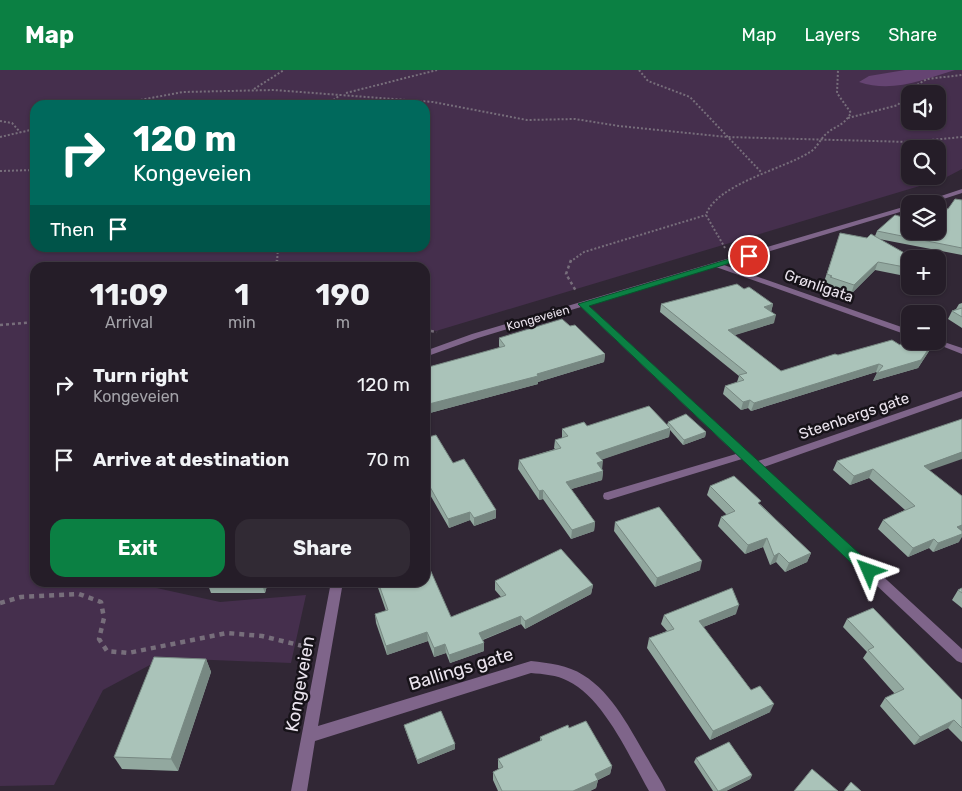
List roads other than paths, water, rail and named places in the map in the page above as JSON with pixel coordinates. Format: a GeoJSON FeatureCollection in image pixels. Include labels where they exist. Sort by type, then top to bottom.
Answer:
{"type":"FeatureCollection","features":[{"type":"Feature","properties":{"kind":"street"},"geometry":{"type":"LineString","coordinates":[[946,196],[962,191]]}},
{"type":"Feature","properties":{"kind":"street","name":"Kongeveien"},"geometry":{"type":"LineString","coordinates":[[430,352],[475,336],[901,210]]}},
{"type":"Feature","properties":{"kind":"street","name":"Grønligata"},"geometry":{"type":"LineString","coordinates":[[718,265],[901,330]]}},
{"type":"Feature","properties":{"kind":"street"},"geometry":{"type":"LineString","coordinates":[[583,304],[962,656]]}},
{"type":"Feature","properties":{"kind":"street"},"geometry":{"type":"LineString","coordinates":[[946,345],[962,351]]}},
{"type":"Feature","properties":{"kind":"street","name":"Steenbergs gate"},"geometry":{"type":"LineString","coordinates":[[756,466],[962,394]]}},
{"type":"Feature","properties":{"kind":"street"},"geometry":{"type":"LineString","coordinates":[[608,496],[744,455]]}},
{"type":"Feature","properties":{"kind":"street","name":"Kongeveien"},"geometry":{"type":"LineString","coordinates":[[299,791],[336,587]]}},
{"type":"Feature","properties":{"kind":"street","name":"Ballings gate"},"geometry":{"type":"LineString","coordinates":[[310,736],[531,667],[556,670],[584,683],[606,707],[658,791]]}}]}
